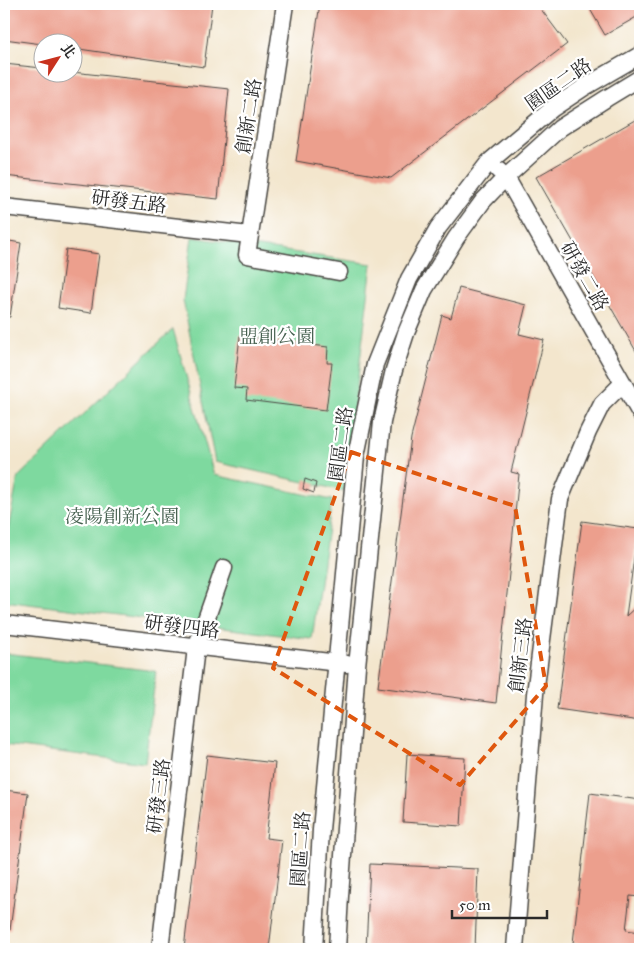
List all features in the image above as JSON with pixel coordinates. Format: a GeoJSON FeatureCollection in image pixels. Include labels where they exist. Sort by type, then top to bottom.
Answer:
{"type":"FeatureCollection","features":[{"type":"Feature","properties":{"kind":"street","name":"創新二路"},"geometry":{"type":"LineString","coordinates":[[286,4],[247,255],[339,272]]}},
{"type":"Feature","properties":{"kind":"street","name":"園區二路"},"geometry":{"type":"LineString","coordinates":[[314,949],[321,830],[356,456],[375,364],[409,279],[438,228],[490,162],[553,108],[640,55]]}},
{"type":"Feature","properties":{"kind":"street","name":"園區二路"},"geometry":{"type":"LineString","coordinates":[[338,949],[340,896],[357,666],[382,422],[394,370],[406,333],[424,290],[456,238],[482,201],[560,128],[640,78]]}},
{"type":"Feature","properties":{"kind":"street","name":"研發二路"},"geometry":{"type":"LineString","coordinates":[[490,162],[506,177],[640,413]]}},
{"type":"Feature","properties":{"kind":"street","name":"研發五路"},"geometry":{"type":"LineString","coordinates":[[4,207],[249,235]]}},
{"type":"Feature","properties":{"kind":"street","name":"創新三路"},"geometry":{"type":"LineString","coordinates":[[516,949],[535,694],[560,499],[602,404],[623,383]]}},
{"type":"Feature","properties":{"kind":"street","name":"研發三路"},"geometry":{"type":"LineString","coordinates":[[160,949],[196,648],[224,568]]}},
{"type":"Feature","properties":{"kind":"street","name":"研發四路"},"geometry":{"type":"LineString","coordinates":[[4,624],[357,666]]}},
{"type":"Feature","properties":{"kind":"highlighted area"},"geometry":{"type":"Polygon","coordinates":[[[351,452],[515,506],[546,686],[460,785],[273,668],[351,452]]]}},
{"type":"Feature","properties":{"kind":"green space","name":"盟創公園"},"geometry":{"type":"Polygon","coordinates":[[[192,237],[372,264],[344,491],[215,462],[183,300],[192,237]]]}},
{"type":"Feature","properties":{"kind":"green space","name":"凌陽創新公園"},"geometry":{"type":"Polygon","coordinates":[[[173,329],[214,475],[332,500],[312,639],[4,601],[4,551],[18,477],[173,329]]]}},
{"type":"Feature","properties":{"kind":"green space"},"geometry":{"type":"Polygon","coordinates":[[[4,653],[156,671],[145,763],[4,745],[4,653]]]}},
{"type":"Feature","properties":{"kind":"building"},"geometry":{"type":"Polygon","coordinates":[[[4,4],[212,4],[204,67],[82,49],[82,32],[32,32],[32,43],[4,39],[4,4]]]}},
{"type":"Feature","properties":{"kind":"building"},"geometry":{"type":"Polygon","coordinates":[[[320,4],[537,4],[567,44],[391,178],[296,161],[320,4]]]}},
{"type":"Feature","properties":{"kind":"building"},"geometry":{"type":"Polygon","coordinates":[[[587,4],[640,4],[640,15],[605,35],[587,4]]]}},
{"type":"Feature","properties":{"kind":"building"},"geometry":{"type":"Polygon","coordinates":[[[4,64],[32,67],[32,82],[82,82],[82,73],[229,89],[218,199],[4,176],[4,64]]]}},
{"type":"Feature","properties":{"kind":"building"},"geometry":{"type":"Polygon","coordinates":[[[640,117],[640,358],[536,177],[640,117]]]}},
{"type":"Feature","properties":{"kind":"building"},"geometry":{"type":"Polygon","coordinates":[[[4,240],[21,243],[10,317],[4,317],[4,240]]]}},
{"type":"Feature","properties":{"kind":"building"},"geometry":{"type":"Polygon","coordinates":[[[66,249],[99,254],[91,313],[58,308],[66,249]]]}},
{"type":"Feature","properties":{"kind":"building"},"geometry":{"type":"Polygon","coordinates":[[[459,288],[526,305],[519,334],[544,340],[511,472],[519,474],[496,703],[378,687],[411,438],[442,315],[451,318],[459,288]]]}},
{"type":"Feature","properties":{"kind":"building"},"geometry":{"type":"Polygon","coordinates":[[[240,336],[328,347],[327,363],[332,363],[326,410],[246,400],[247,389],[234,388],[240,336]]]}},
{"type":"Feature","properties":{"kind":"building"},"geometry":{"type":"Polygon","coordinates":[[[305,479],[316,483],[314,493],[303,489],[305,479]]]}},
{"type":"Feature","properties":{"kind":"building"},"geometry":{"type":"Polygon","coordinates":[[[582,521],[638,529],[626,616],[640,603],[640,721],[557,709],[582,521]]]}},
{"type":"Feature","properties":{"kind":"building"},"geometry":{"type":"Polygon","coordinates":[[[407,754],[465,758],[461,826],[403,822],[407,754]]]}},
{"type":"Feature","properties":{"kind":"building"},"geometry":{"type":"Polygon","coordinates":[[[207,755],[275,763],[266,838],[282,840],[269,949],[184,949],[207,755]]]}},
{"type":"Feature","properties":{"kind":"building"},"geometry":{"type":"Polygon","coordinates":[[[4,790],[28,793],[10,930],[4,929],[4,790]]]}},
{"type":"Feature","properties":{"kind":"building"},"geometry":{"type":"Polygon","coordinates":[[[590,793],[640,800],[640,897],[630,896],[626,930],[640,932],[640,949],[619,949],[573,943],[590,793]]]}},
{"type":"Feature","properties":{"kind":"building"},"geometry":{"type":"Polygon","coordinates":[[[370,864],[478,869],[475,949],[366,949],[370,864]]]}}]}
